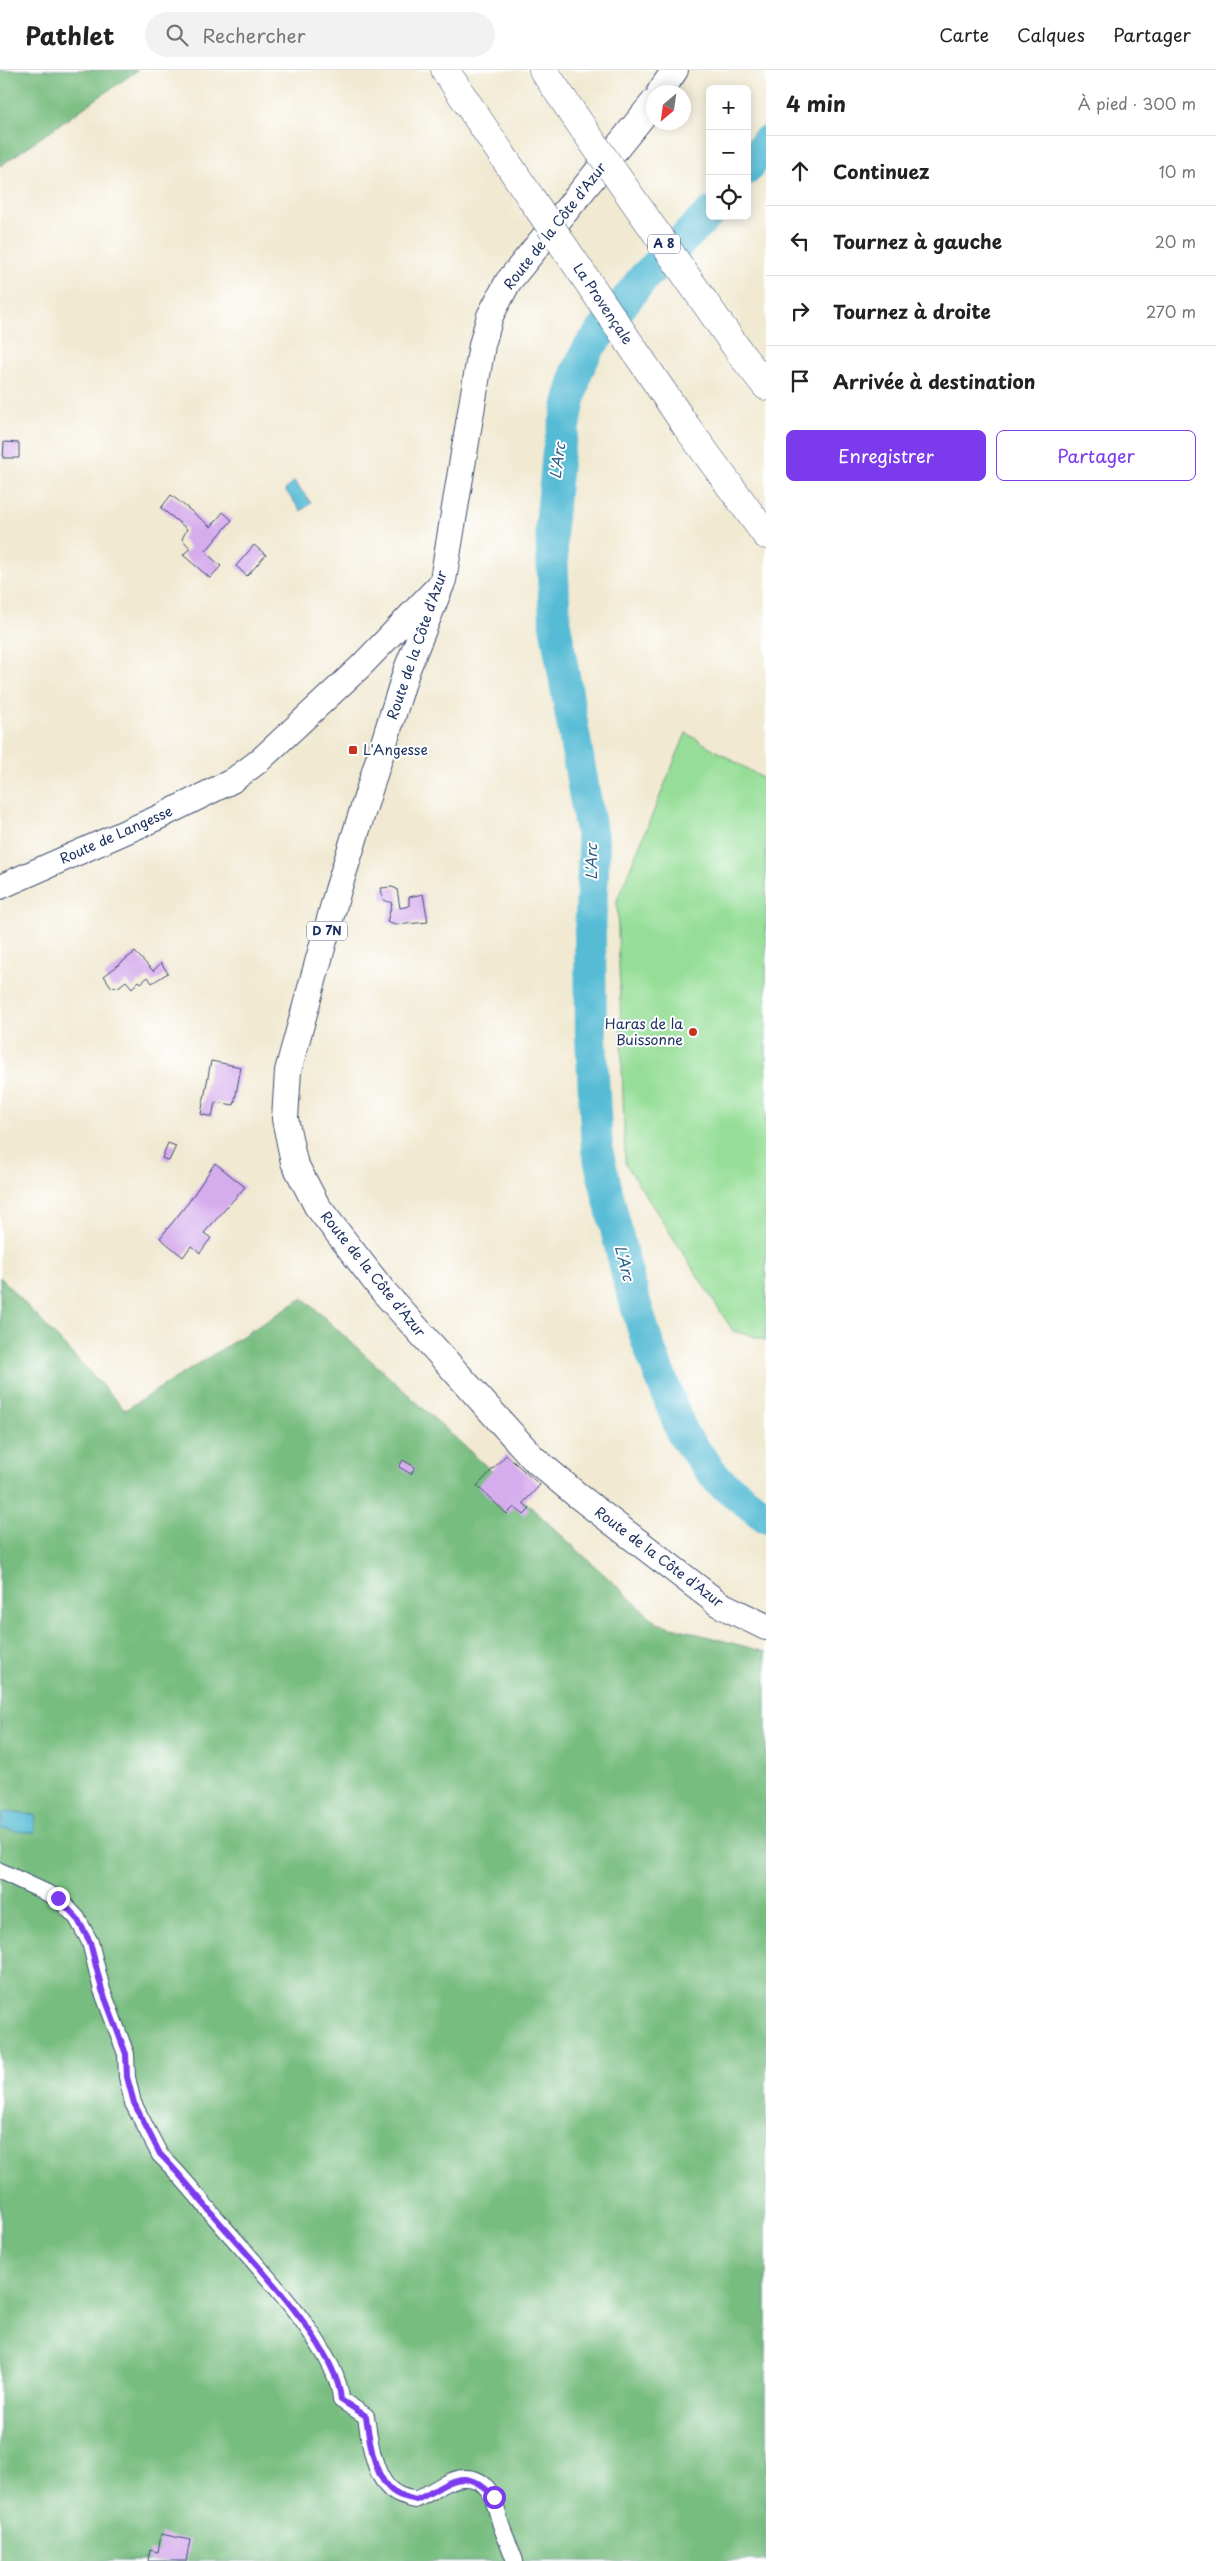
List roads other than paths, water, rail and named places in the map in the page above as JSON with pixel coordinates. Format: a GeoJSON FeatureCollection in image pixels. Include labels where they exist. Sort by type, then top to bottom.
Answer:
{"type":"FeatureCollection","features":[{"type":"Feature","properties":{"kind":"highway","name":"La Provençale"},"geometry":{"type":"LineString","coordinates":[[445,70],[686,426],[766,535]]}},
{"type":"Feature","properties":{"kind":"highway","name":"A 8"},"geometry":{"type":"LineString","coordinates":[[543,70],[743,357],[766,386]]}},
{"type":"Feature","properties":{"kind":"main road"},"geometry":{"type":"LineString","coordinates":[[665,85],[675,70]]}},
{"type":"Feature","properties":{"kind":"main road","name":"Route de la Côte d'Azur"},"geometry":{"type":"LineString","coordinates":[[646,112],[508,282],[490,316],[474,386],[443,580],[407,669],[372,778],[288,1071],[285,1119],[294,1162],[317,1206],[383,1291],[533,1458],[600,1513],[719,1604],[766,1627]]}},
{"type":"Feature","properties":{"kind":"street","name":"Route de Langesse"},"geometry":{"type":"LineString","coordinates":[[0,887],[157,818],[232,781],[259,761],[360,667],[443,580]]}},
{"type":"Feature","properties":{"kind":"street"},"geometry":{"type":"LineString","coordinates":[[0,1871],[58,1898],[77,1918],[90,1942],[102,1990],[126,2054],[127,2077],[134,2103],[147,2132],[160,2154],[269,2277],[316,2341],[340,2388],[341,2400],[366,2416],[371,2453],[382,2477],[395,2494],[416,2500],[449,2482],[465,2478],[482,2484],[494,2497],[501,2525],[515,2561]]}},
{"type":"Feature","properties":{"kind":"water"},"geometry":{"type":"Polygon","coordinates":[[[294,481],[311,503],[301,511],[285,490],[294,481]]]}},
{"type":"Feature","properties":{"kind":"water"},"geometry":{"type":"Polygon","coordinates":[[[3,1812],[36,1815],[34,1833],[1,1829],[3,1812]]]}},
{"type":"Feature","properties":{"kind":"waterway","name":"L'Arc"},"geometry":{"type":"LineString","coordinates":[[751,163],[766,142]]}},
{"type":"Feature","properties":{"kind":"waterway","name":"L'Arc"},"geometry":{"type":"LineString","coordinates":[[706,217],[643,278],[588,349],[577,371],[558,451],[551,526],[555,624],[594,849],[590,933],[591,1037],[597,1150],[627,1275],[647,1342],[683,1435],[718,1480],[766,1517]]}},
{"type":"Feature","properties":{"kind":"place","name":"L'Angesse"},"geometry":{"type":"Point","coordinates":[353,750]}},
{"type":"Feature","properties":{"kind":"place","name":"Haras de la Buissonne"},"geometry":{"type":"Point","coordinates":[693,1032]}}]}
